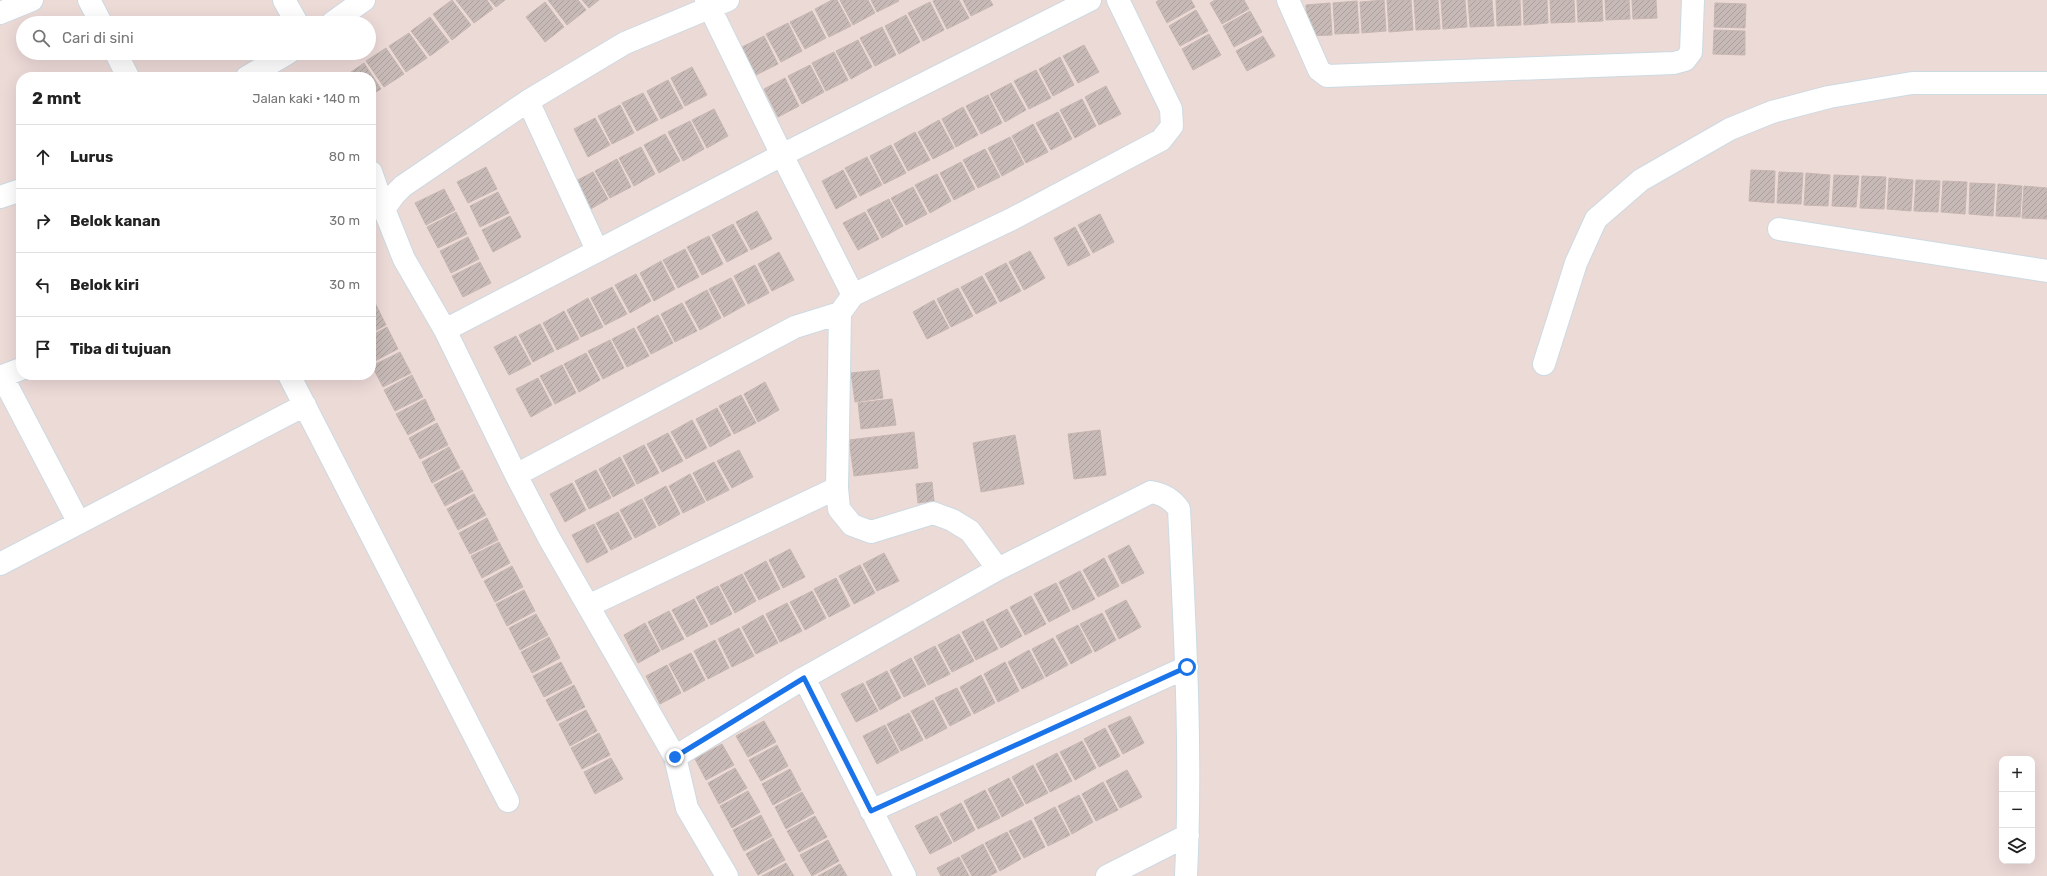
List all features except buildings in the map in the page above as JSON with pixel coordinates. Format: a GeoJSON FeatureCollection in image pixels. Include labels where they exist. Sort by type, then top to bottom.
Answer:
{"type":"FeatureCollection","features":[{"type":"Feature","properties":{"kind":"street"},"geometry":{"type":"LineString","coordinates":[[0,13],[32,0]]}},
{"type":"Feature","properties":{"kind":"street"},"geometry":{"type":"LineString","coordinates":[[89,0],[97,16]]}},
{"type":"Feature","properties":{"kind":"street"},"geometry":{"type":"LineString","coordinates":[[284,0],[292,16]]}},
{"type":"Feature","properties":{"kind":"street"},"geometry":{"type":"LineString","coordinates":[[342,16],[364,0]]}},
{"type":"Feature","properties":{"kind":"street"},"geometry":{"type":"LineString","coordinates":[[445,330],[782,155],[1090,0]]}},
{"type":"Feature","properties":{"kind":"street"},"geometry":{"type":"LineString","coordinates":[[998,569],[970,531],[952,520],[933,513],[871,532],[852,525],[839,509],[837,488],[840,313],[853,295],[1012,219],[1161,140],[1172,126],[1171,109],[1118,0]]}},
{"type":"Feature","properties":{"kind":"street"},"geometry":{"type":"LineString","coordinates":[[1288,0],[1319,70],[1327,76],[1674,63],[1685,60],[1691,52],[1694,0]]}},
{"type":"Feature","properties":{"kind":"street"},"geometry":{"type":"LineString","coordinates":[[384,209],[394,194],[403,186],[528,100],[625,44],[715,3],[782,155],[853,295]]}},
{"type":"Feature","properties":{"kind":"street"},"geometry":{"type":"LineString","coordinates":[[120,60],[126,72]]}},
{"type":"Feature","properties":{"kind":"street"},"geometry":{"type":"LineString","coordinates":[[256,72],[276,60]]}},
{"type":"Feature","properties":{"kind":"street"},"geometry":{"type":"LineString","coordinates":[[1544,364],[1576,263],[1596,219],[1641,180],[1730,129],[1772,112],[1829,97],[1912,83],[2047,83]]}},
{"type":"Feature","properties":{"kind":"street"},"geometry":{"type":"LineString","coordinates":[[528,100],[597,250]]}},
{"type":"Feature","properties":{"kind":"street"},"geometry":{"type":"LineString","coordinates":[[376,186],[404,259],[445,330],[516,475],[588,606],[675,757],[688,808],[727,876]]}},
{"type":"Feature","properties":{"kind":"street"},"geometry":{"type":"LineString","coordinates":[[0,197],[16,192]]}},
{"type":"Feature","properties":{"kind":"street"},"geometry":{"type":"LineString","coordinates":[[1779,229],[2047,271]]}},
{"type":"Feature","properties":{"kind":"street"},"geometry":{"type":"LineString","coordinates":[[516,475],[795,327],[840,313]]}},
{"type":"Feature","properties":{"kind":"street"},"geometry":{"type":"LineString","coordinates":[[8,374],[79,523]]}},
{"type":"Feature","properties":{"kind":"street"},"geometry":{"type":"LineString","coordinates":[[292,380],[508,801]]}},
{"type":"Feature","properties":{"kind":"street"},"geometry":{"type":"LineString","coordinates":[[0,564],[305,405]]}},
{"type":"Feature","properties":{"kind":"street"},"geometry":{"type":"LineString","coordinates":[[588,606],[837,488]]}},
{"type":"Feature","properties":{"kind":"street"},"geometry":{"type":"LineString","coordinates":[[675,757],[804,678],[998,569],[1150,492],[1168,498],[1179,509],[1187,667],[1188,835],[1186,876]]}},
{"type":"Feature","properties":{"kind":"street"},"geometry":{"type":"LineString","coordinates":[[871,811],[1187,667]]}},
{"type":"Feature","properties":{"kind":"street"},"geometry":{"type":"LineString","coordinates":[[804,678],[905,876]]}},
{"type":"Feature","properties":{"kind":"street"},"geometry":{"type":"LineString","coordinates":[[1107,876],[1188,835]]}},
{"type":"Feature","properties":{"kind":"route"},"geometry":{"type":"LineString","coordinates":[[675,757],[804,678],[871,811],[1187,667]]}}]}
